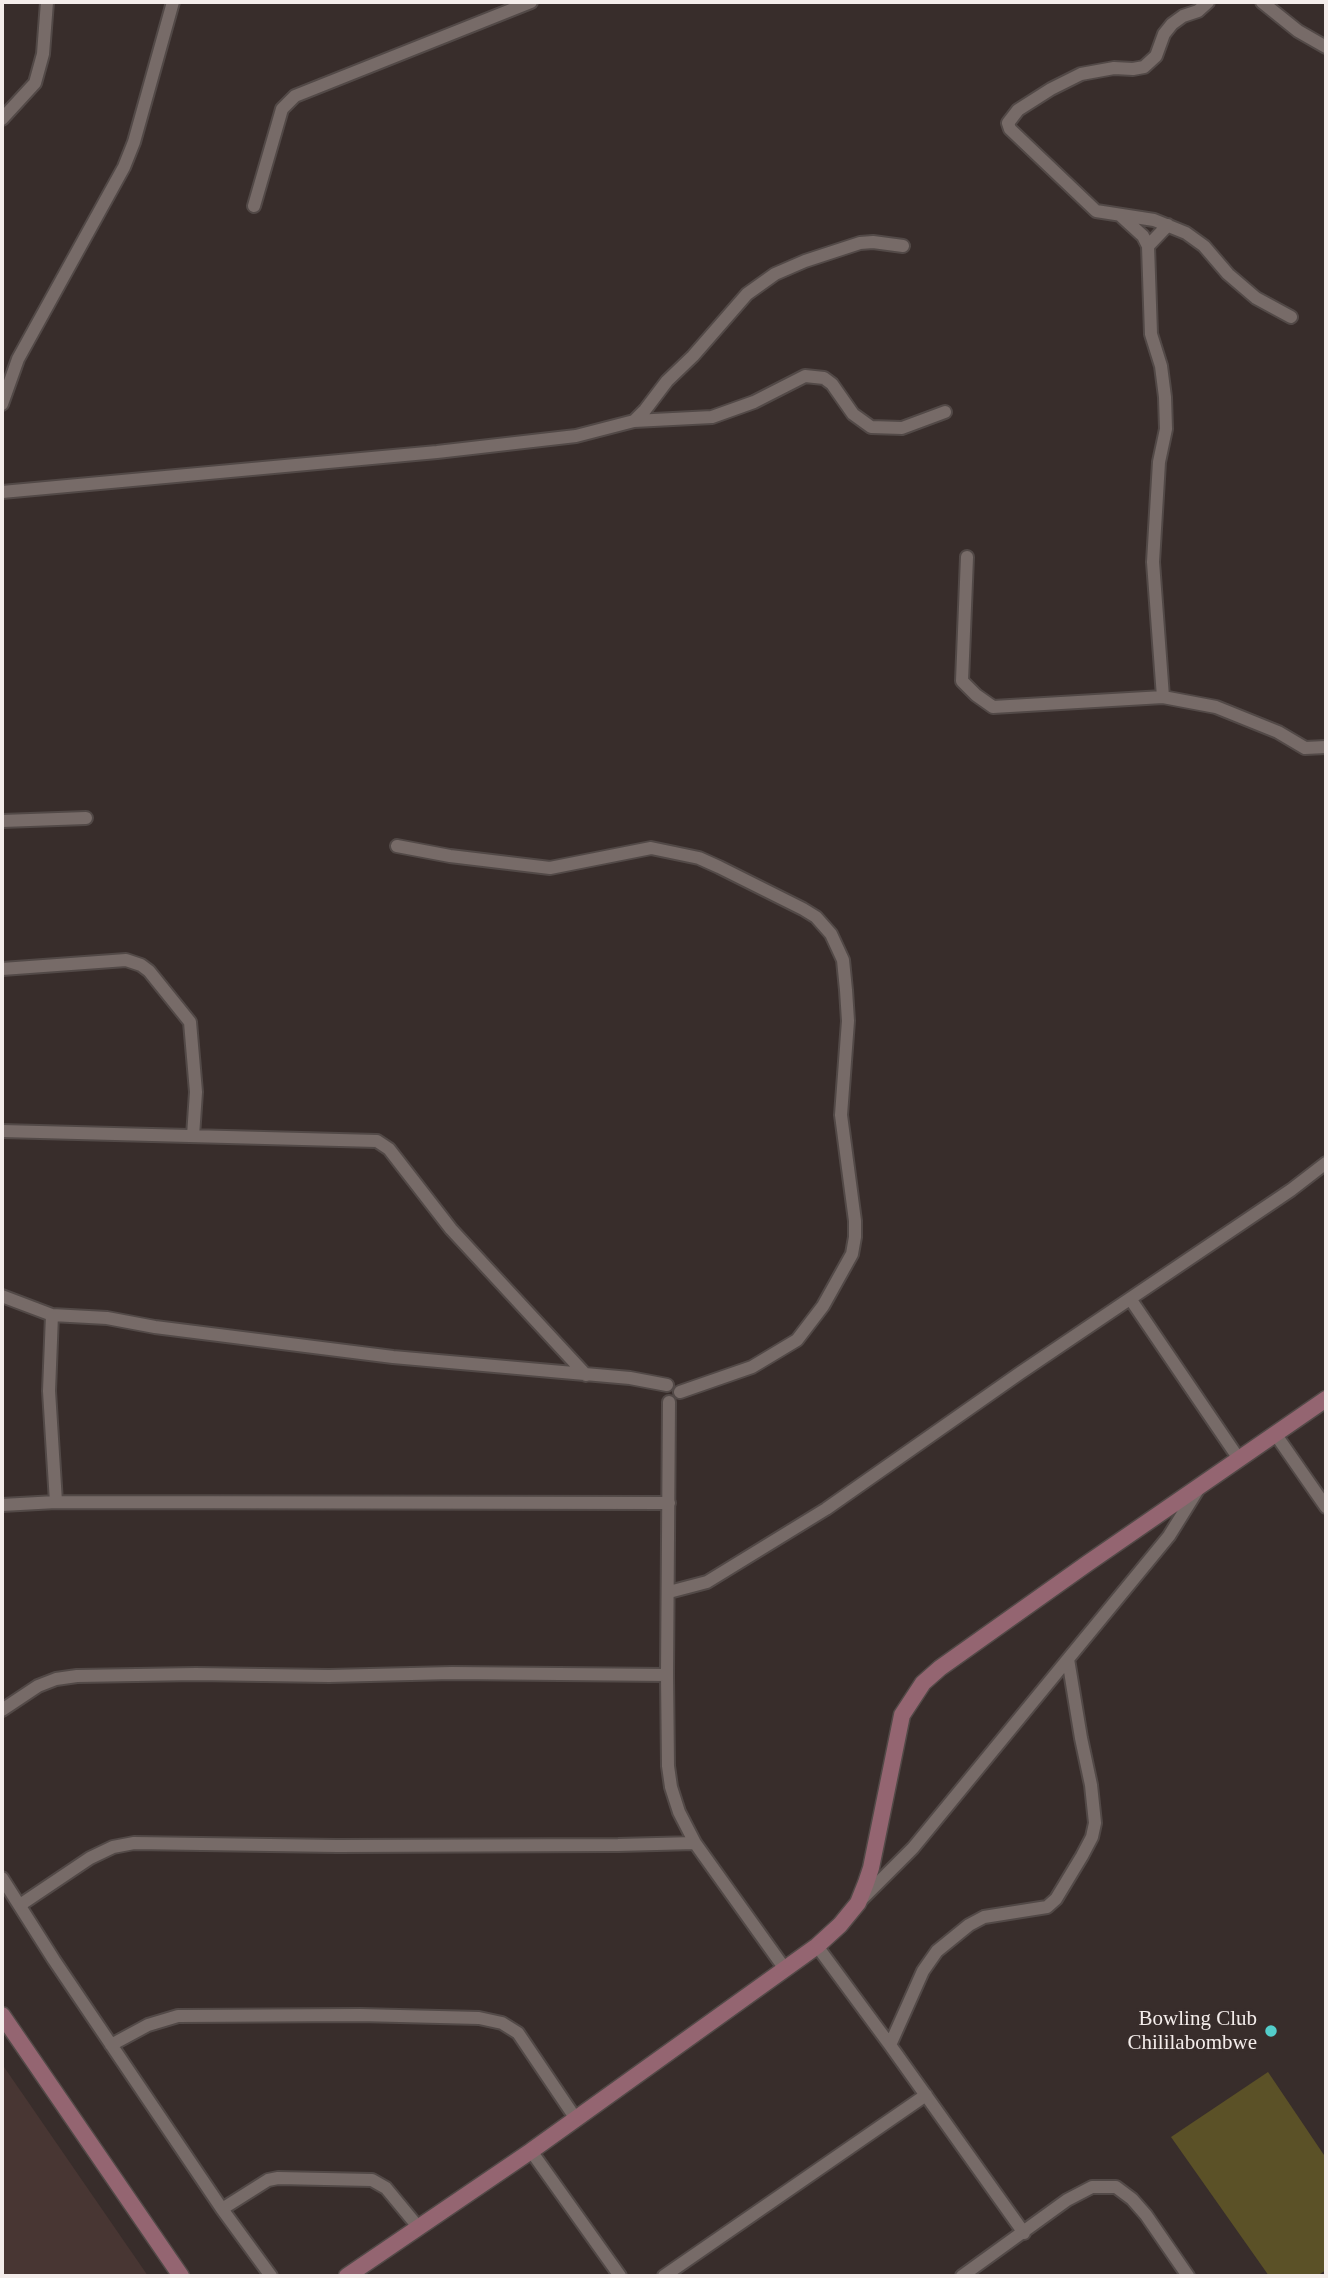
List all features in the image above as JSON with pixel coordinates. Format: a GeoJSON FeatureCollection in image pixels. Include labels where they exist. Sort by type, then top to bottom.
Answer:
{"type":"FeatureCollection","features":[{"type":"Feature","properties":{"kind":"street"},"geometry":{"type":"LineString","coordinates":[[2,119],[35,83],[43,54],[47,2]]}},
{"type":"Feature","properties":{"kind":"street"},"geometry":{"type":"LineString","coordinates":[[2,404],[18,359],[124,167],[134,142],[173,2]]}},
{"type":"Feature","properties":{"kind":"street"},"geometry":{"type":"LineString","coordinates":[[254,206],[282,109],[295,96],[531,2]]}},
{"type":"Feature","properties":{"kind":"street"},"geometry":{"type":"LineString","coordinates":[[1208,2],[1198,11],[1172,24],[1164,34],[1156,57],[1144,67],[1114,68],[1082,74],[1051,89],[1018,110],[1008,123],[1010,129],[1096,211],[1154,220],[1185,233],[1204,246],[1228,274],[1256,298],[1291,317]]}},
{"type":"Feature","properties":{"kind":"street"},"geometry":{"type":"LineString","coordinates":[[1262,2],[1298,31],[1326,47]]}},
{"type":"Feature","properties":{"kind":"street"},"geometry":{"type":"LineString","coordinates":[[1120,215],[1143,236],[1149,246],[1151,334],[1161,366],[1165,407],[1166,429],[1159,462],[1153,562],[1163,697]]}},
{"type":"Feature","properties":{"kind":"street"},"geometry":{"type":"LineString","coordinates":[[1149,246],[1168,225]]}},
{"type":"Feature","properties":{"kind":"street"},"geometry":{"type":"LineString","coordinates":[[634,421],[747,294],[775,274],[860,243],[902,246]]}},
{"type":"Feature","properties":{"kind":"street"},"geometry":{"type":"LineString","coordinates":[[2,492],[449,450],[576,436],[634,421],[712,417],[754,402],[805,376],[824,378],[832,384],[853,414],[871,427],[902,428],[945,412]]}},
{"type":"Feature","properties":{"kind":"street"},"geometry":{"type":"LineString","coordinates":[[967,557],[962,681],[993,707],[1163,697],[1216,707],[1278,732],[1306,748],[1326,747]]}},
{"type":"Feature","properties":{"kind":"street"},"geometry":{"type":"LineString","coordinates":[[2,821],[86,818]]}},
{"type":"Feature","properties":{"kind":"street"},"geometry":{"type":"LineString","coordinates":[[397,846],[450,856],[550,867],[651,848],[699,858],[719,867],[803,909],[816,917],[831,934],[843,960],[846,990],[848,1021],[841,1115],[855,1221],[852,1254],[823,1306],[797,1340],[752,1367],[680,1392]]}},
{"type":"Feature","properties":{"kind":"street"},"geometry":{"type":"LineString","coordinates":[[2,969],[126,960],[141,965],[190,1022],[196,1092],[193,1136]]}},
{"type":"Feature","properties":{"kind":"street"},"geometry":{"type":"LineString","coordinates":[[2,1131],[377,1141],[389,1149],[451,1230],[586,1375]]}},
{"type":"Feature","properties":{"kind":"street"},"geometry":{"type":"LineString","coordinates":[[669,1592],[697,1586],[754,1555],[826,1509],[1020,1373],[1291,1190],[1326,1163]]}},
{"type":"Feature","properties":{"kind":"street"},"geometry":{"type":"LineString","coordinates":[[2,1296],[52,1315],[107,1318],[155,1327],[393,1357],[630,1378],[677,1386],[680,1392],[677,1400],[669,1402]]}},
{"type":"Feature","properties":{"kind":"street"},"geometry":{"type":"LineString","coordinates":[[1131,1300],[1240,1459]]}},
{"type":"Feature","properties":{"kind":"street"},"geometry":{"type":"LineString","coordinates":[[52,1315],[49,1391],[56,1502]]}},
{"type":"Feature","properties":{"kind":"street"},"geometry":{"type":"LineString","coordinates":[[667,1385],[662,1396],[669,1402],[667,1675],[668,1766],[671,1787],[679,1812],[695,1843],[786,1969]]}},
{"type":"Feature","properties":{"kind":"street"},"geometry":{"type":"LineString","coordinates":[[858,1903],[871,1868],[902,1714],[923,1683],[963,1652],[1326,1399]]}},
{"type":"Feature","properties":{"kind":"street"},"geometry":{"type":"LineString","coordinates":[[1276,1435],[1326,1507]]}},
{"type":"Feature","properties":{"kind":"street"},"geometry":{"type":"LineString","coordinates":[[347,2276],[576,2119],[786,1969],[840,1925],[913,1848],[1169,1536],[1199,1486]]}},
{"type":"Feature","properties":{"kind":"street"},"geometry":{"type":"LineString","coordinates":[[2,1505],[56,1502],[670,1503]]}},
{"type":"Feature","properties":{"kind":"street"},"geometry":{"type":"LineString","coordinates":[[890,2045],[923,1971],[937,1951],[984,1917],[1047,1907],[1056,1899],[1092,1837],[1095,1823],[1091,1785],[1080,1738],[1068,1659]]}},
{"type":"Feature","properties":{"kind":"street"},"geometry":{"type":"LineString","coordinates":[[2,1710],[38,1686],[56,1679],[77,1676],[452,1673],[667,1675]]}},
{"type":"Feature","properties":{"kind":"street"},"geometry":{"type":"LineString","coordinates":[[20,1905],[90,1858],[113,1847],[134,1843],[337,1846],[695,1843]]}},
{"type":"Feature","properties":{"kind":"street"},"geometry":{"type":"LineString","coordinates":[[2,1878],[111,2045],[222,2209],[271,2276]]}},
{"type":"Feature","properties":{"kind":"street"},"geometry":{"type":"LineString","coordinates":[[817,1946],[1024,2233]]}},
{"type":"Feature","properties":{"kind":"street"},"geometry":{"type":"LineString","coordinates":[[2,2015],[181,2276]]}},
{"type":"Feature","properties":{"kind":"street"},"geometry":{"type":"LineString","coordinates":[[111,2045],[148,2025],[178,2016],[360,2015],[479,2018],[502,2024],[518,2034],[576,2119]]}},
{"type":"Feature","properties":{"kind":"street"},"geometry":{"type":"LineString","coordinates":[[664,2276],[926,2095]]}},
{"type":"Feature","properties":{"kind":"street"},"geometry":{"type":"LineString","coordinates":[[531,2151],[620,2276]]}},
{"type":"Feature","properties":{"kind":"street"},"geometry":{"type":"LineString","coordinates":[[222,2209],[268,2180],[278,2178],[372,2180],[386,2188],[419,2228]]}},
{"type":"Feature","properties":{"kind":"street"},"geometry":{"type":"LineString","coordinates":[[962,2276],[1067,2200],[1092,2187],[1116,2187],[1132,2199],[1188,2276]]}},
{"type":"Feature","properties":{"kind":"shaded area"},"geometry":{"type":"Polygon","coordinates":[[[2,2064],[148,2276],[2,2276],[2,2064]]]}},
{"type":"Feature","properties":{"kind":"shaded area"},"geometry":{"type":"Polygon","coordinates":[[[1268,2072],[1326,2158],[1326,2270],[1317,2276],[1269,2276],[1171,2137],[1268,2072]]]}},
{"type":"Feature","properties":{"kind":"place","name":"Bowling Club Chililabombwe"},"geometry":{"type":"Point","coordinates":[1271,2031]}}]}
